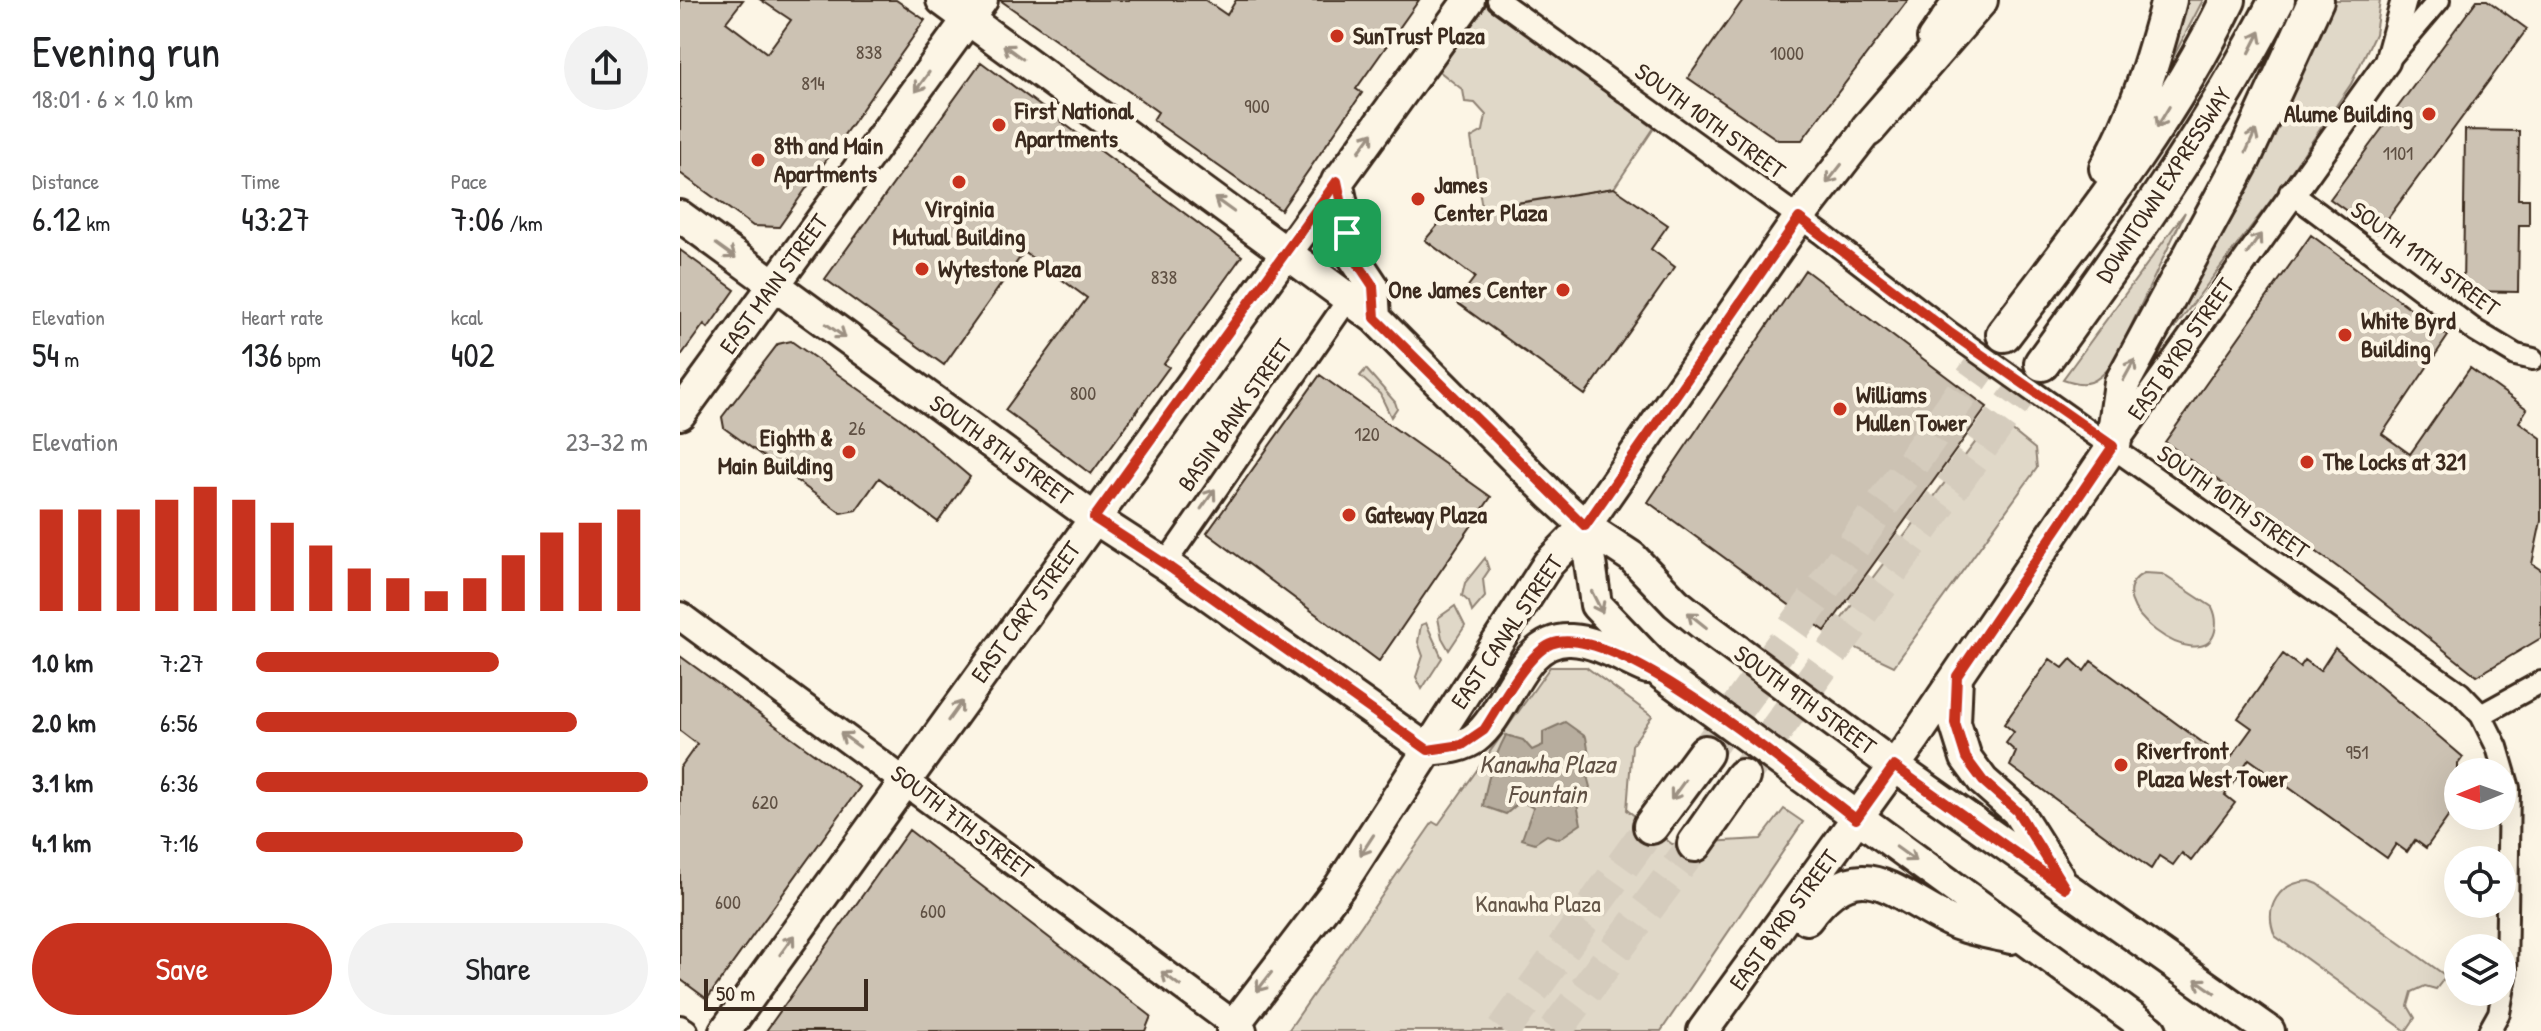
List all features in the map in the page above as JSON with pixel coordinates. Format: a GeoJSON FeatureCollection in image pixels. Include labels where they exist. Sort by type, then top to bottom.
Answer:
{"type":"FeatureCollection","features":[{"type":"Feature","properties":{"kind":"highway"},"geometry":{"type":"LineString","coordinates":[[1868,129],[1980,0]]}},
{"type":"Feature","properties":{"kind":"highway"},"geometry":{"type":"LineString","coordinates":[[2034,295],[2123,140],[2153,60],[2169,0]]}},
{"type":"Feature","properties":{"kind":"highway","name":"DOWNTOWN EXPRESSWAY"},"geometry":{"type":"LineString","coordinates":[[2004,334],[2151,136],[2206,46],[2228,0]]}},
{"type":"Feature","properties":{"kind":"highway","name":"DOWNTOWN EXPRESSWAY"},"geometry":{"type":"LineString","coordinates":[[2042,363],[2132,239],[2197,139],[2243,65],[2277,0]]}},
{"type":"Feature","properties":{"kind":"highway"},"geometry":{"type":"LineString","coordinates":[[2113,446],[2122,383],[2243,159],[2316,0]]}},
{"type":"Feature","properties":{"kind":"highway"},"geometry":{"type":"LineString","coordinates":[[1651,826],[1705,753]]}},
{"type":"Feature","properties":{"kind":"highway"},"geometry":{"type":"LineString","coordinates":[[1695,844],[1742,777]]}},
{"type":"Feature","properties":{"kind":"main road","name":"SOUTH 9TH STREET"},"geometry":{"type":"LineString","coordinates":[[942,0],[975,10],[1375,318],[1585,526],[1632,557],[1676,603],[1706,627],[1894,766],[2269,1031]]}},
{"type":"Feature","properties":{"kind":"main road","name":"EAST CARY STREET"},"geometry":{"type":"LineString","coordinates":[[725,1031],[1469,0]]}},
{"type":"Feature","properties":{"kind":"main road","name":"EAST MAIN STREET"},"geometry":{"type":"LineString","coordinates":[[680,414],[975,10]]}},
{"type":"Feature","properties":{"kind":"main road","name":"EAST CANAL STREET"},"geometry":{"type":"LineString","coordinates":[[1234,1030],[1340,886],[1548,564],[1585,526],[1799,218],[1868,129]]}},
{"type":"Feature","properties":{"kind":"main road"},"geometry":{"type":"LineString","coordinates":[[1337,181],[1353,256],[1373,286],[1375,318]]}},
{"type":"Feature","properties":{"kind":"main road","name":"SOUTH 8TH STREET"},"geometry":{"type":"LineString","coordinates":[[680,216],[1094,518],[1165,564],[1428,750]]}},
{"type":"Feature","properties":{"kind":"main road","name":"EAST BYRD STREET"},"geometry":{"type":"LineString","coordinates":[[1703,1031],[1894,766],[2113,446]]}},
{"type":"Feature","properties":{"kind":"main road"},"geometry":{"type":"LineString","coordinates":[[1585,526],[1596,605],[1663,675],[1856,819],[2151,1031]]}},
{"type":"Feature","properties":{"kind":"main road","name":"SOUTH 7TH STREET"},"geometry":{"type":"LineString","coordinates":[[680,616],[906,780],[1234,1030]]}},
{"type":"Feature","properties":{"kind":"main road"},"geometry":{"type":"LineString","coordinates":[[1428,750],[1473,740],[1484,730],[1532,658],[1553,643],[1570,640],[1588,642],[1663,675]]}},
{"type":"Feature","properties":{"kind":"main road"},"geometry":{"type":"LineString","coordinates":[[1957,676],[1955,723],[1966,758],[1983,781],[2017,811],[2065,888]]}},
{"type":"Feature","properties":{"kind":"main road"},"geometry":{"type":"LineString","coordinates":[[1757,957],[1784,950],[1820,901],[1835,887],[1866,882],[1899,889],[1951,922],[2031,944]]}},
{"type":"Feature","properties":{"kind":"street","name":"SOUTH 10TH STREET"},"geometry":{"type":"LineString","coordinates":[[1498,0],[1799,218],[1949,332],[2460,693],[2481,715],[2504,768],[2511,819],[2506,976],[2499,1013],[2489,1031]]}},
{"type":"Feature","properties":{"kind":"street","name":"EAST CANAL STREET"},"geometry":{"type":"LineString","coordinates":[[1868,129],[1956,0]]}},
{"type":"Feature","properties":{"kind":"street","name":"EAST BYRD STREET"},"geometry":{"type":"LineString","coordinates":[[2387,62],[2404,0]]}},
{"type":"Feature","properties":{"kind":"street","name":"EAST BYRD STREET"},"geometry":{"type":"LineString","coordinates":[[2113,446],[2290,192],[2387,62],[2439,0]]}},
{"type":"Feature","properties":{"kind":"street","name":"SOUTH 11TH STREET"},"geometry":{"type":"LineString","coordinates":[[2290,192],[2476,331],[2516,355],[2533,359]]}},
{"type":"Feature","properties":{"kind":"street","name":"BASIN BANK STREET"},"geometry":{"type":"LineString","coordinates":[[1165,564],[1349,298]]}},
{"type":"Feature","properties":{"kind":"street"},"geometry":{"type":"LineString","coordinates":[[2481,715],[2532,687]]}},
{"type":"Feature","properties":{"kind":"green space"},"geometry":{"type":"Polygon","coordinates":[[[2179,0],[2203,0],[2153,96],[2179,0]]]}},
{"type":"Feature","properties":{"kind":"green space"},"geometry":{"type":"Polygon","coordinates":[[[2330,0],[2380,0],[2375,34],[2351,84],[2278,191],[2142,371],[2239,207],[2330,0]]]}},
{"type":"Feature","properties":{"kind":"green space"},"geometry":{"type":"Polygon","coordinates":[[[1486,4],[1654,128],[1614,188],[1482,208],[1471,138],[1483,131],[1486,115],[1475,103],[1465,102],[1463,90],[1439,71],[1486,4]]]}},
{"type":"Feature","properties":{"kind":"green space"},"geometry":{"type":"Polygon","coordinates":[[[2185,212],[2113,364],[2091,382],[2063,379],[2185,212]]]}},
{"type":"Feature","properties":{"kind":"green space"},"geometry":{"type":"Polygon","coordinates":[[[1366,369],[1395,402],[1397,408],[1391,417],[1380,394],[1360,376],[1366,369]]]}},
{"type":"Feature","properties":{"kind":"green space"},"geometry":{"type":"Polygon","coordinates":[[[1990,423],[2010,429],[2035,449],[2037,468],[1894,666],[1858,649],[1833,630],[1990,423]]]}},
{"type":"Feature","properties":{"kind":"green space"},"geometry":{"type":"Polygon","coordinates":[[[1485,558],[1489,570],[1483,579],[1485,597],[1472,612],[1469,602],[1462,596],[1465,583],[1485,558]]]}},
{"type":"Feature","properties":{"kind":"green space"},"geometry":{"type":"Polygon","coordinates":[[[2144,573],[2162,574],[2212,607],[2216,628],[2206,644],[2192,646],[2174,641],[2140,616],[2131,600],[2132,585],[2144,573]]]}},
{"type":"Feature","properties":{"kind":"green space"},"geometry":{"type":"Polygon","coordinates":[[[1455,606],[1465,626],[1449,650],[1442,638],[1438,618],[1455,606]]]}},
{"type":"Feature","properties":{"kind":"green space"},"geometry":{"type":"Polygon","coordinates":[[[1426,623],[1442,658],[1422,689],[1416,677],[1423,656],[1418,642],[1421,625],[1426,623]]]}},
{"type":"Feature","properties":{"kind":"green space","name":"Kanawha Plaza"},"geometry":{"type":"Polygon","coordinates":[[[1550,667],[1586,667],[1652,716],[1632,745],[1627,810],[1672,844],[1761,839],[1784,809],[1803,822],[1661,1031],[1288,1031],[1433,822],[1438,825],[1550,667]]]}},
{"type":"Feature","properties":{"kind":"green space"},"geometry":{"type":"Polygon","coordinates":[[[2299,882],[2318,884],[2444,975],[2436,989],[2425,986],[2412,992],[2408,1006],[2415,1018],[2406,1031],[2275,936],[2271,915],[2276,898],[2299,882]]]}},
{"type":"Feature","properties":{"kind":"water","name":"Kanawha Plaza Fountain"},"geometry":{"type":"Polygon","coordinates":[[[1565,722],[1586,737],[1589,755],[1576,755],[1574,764],[1586,772],[1590,787],[1577,804],[1581,824],[1559,839],[1547,835],[1535,843],[1522,839],[1533,808],[1521,801],[1506,814],[1483,806],[1486,788],[1506,735],[1523,740],[1532,750],[1543,745],[1543,732],[1565,722]]]}},
{"type":"Feature","properties":{"kind":"building"},"geometry":{"type":"Polygon","coordinates":[[[680,0],[743,0],[726,22],[767,53],[791,20],[761,0],[896,0],[925,20],[779,227],[753,226],[680,173],[680,0]]]}},
{"type":"Feature","properties":{"kind":"building"},"geometry":{"type":"Polygon","coordinates":[[[1000,0],[1205,0],[1227,15],[1236,0],[1419,0],[1356,89],[1362,93],[1281,210],[1153,120],[1158,112],[1000,0]]]}},
{"type":"Feature","properties":{"kind":"building"},"geometry":{"type":"Polygon","coordinates":[[[1743,0],[1908,0],[1802,140],[1778,140],[1688,78],[1743,0]]]}},
{"type":"Feature","properties":{"kind":"building","name":"Alume Building"},"geometry":{"type":"Polygon","coordinates":[[[2477,0],[2487,0],[2527,29],[2377,233],[2330,199],[2477,0]]]}},
{"type":"Feature","properties":{"kind":"building"},"geometry":{"type":"Polygon","coordinates":[[[981,62],[1242,256],[1164,364],[1169,367],[1091,474],[1005,410],[1087,298],[1024,252],[944,365],[825,279],[981,62]]]}},
{"type":"Feature","properties":{"kind":"building"},"geometry":{"type":"Polygon","coordinates":[[[2465,130],[2519,131],[2518,199],[2529,199],[2529,225],[2519,225],[2518,292],[2463,291],[2465,130]]]}},
{"type":"Feature","properties":{"kind":"building","name":"One James Center"},"geometry":{"type":"Polygon","coordinates":[[[1614,188],[1668,225],[1651,249],[1675,267],[1585,395],[1456,302],[1475,277],[1425,240],[1447,214],[1614,188]]]}},
{"type":"Feature","properties":{"kind":"building"},"geometry":{"type":"Polygon","coordinates":[[[2311,235],[2448,336],[2382,434],[2410,454],[2470,368],[2527,409],[2519,422],[2541,438],[2541,521],[2532,564],[2541,570],[2541,638],[2477,676],[2354,579],[2165,442],[2311,235]]]}},
{"type":"Feature","properties":{"kind":"building"},"geometry":{"type":"Polygon","coordinates":[[[680,250],[735,290],[708,328],[704,324],[680,357],[680,250]]]}},
{"type":"Feature","properties":{"kind":"building"},"geometry":{"type":"Polygon","coordinates":[[[1805,270],[1987,407],[1825,631],[1648,502],[1805,270]]]}},
{"type":"Feature","properties":{"kind":"building","name":"Eighth & Main Building"},"geometry":{"type":"Polygon","coordinates":[[[791,341],[904,421],[970,477],[938,522],[879,478],[856,510],[841,513],[724,428],[722,417],[778,344],[791,341]]]}},
{"type":"Feature","properties":{"kind":"building","name":"Gateway Plaza"},"geometry":{"type":"Polygon","coordinates":[[[1320,375],[1491,497],[1379,661],[1207,533],[1320,375]]]}},
{"type":"Feature","properties":{"kind":"building"},"geometry":{"type":"Polygon","coordinates":[[[2335,648],[2463,757],[2444,758],[2444,823],[2426,848],[2415,840],[2407,852],[2396,844],[2387,858],[2249,759],[2225,795],[2235,803],[2191,861],[2182,853],[2173,865],[2159,856],[2151,869],[2010,766],[2016,752],[2006,743],[2014,732],[2004,724],[2050,659],[2063,668],[2071,659],[2084,671],[2091,661],[2228,761],[2252,728],[2238,718],[2283,654],[2300,667],[2305,660],[2320,671],[2335,648]]]}},
{"type":"Feature","properties":{"kind":"building"},"geometry":{"type":"Polygon","coordinates":[[[680,656],[860,787],[707,999],[680,979],[680,768],[697,744],[680,731],[680,656]]]}},
{"type":"Feature","properties":{"kind":"building"},"geometry":{"type":"Polygon","coordinates":[[[909,830],[1151,1016],[1145,1031],[766,1031],[909,830]]]}},
{"type":"Feature","properties":{"kind":"tunnel"},"geometry":{"type":"LineString","coordinates":[[1705,753],[2004,334]]}},
{"type":"Feature","properties":{"kind":"tunnel"},"geometry":{"type":"LineString","coordinates":[[1742,777],[2042,363]]}},
{"type":"Feature","properties":{"kind":"tunnel"},"geometry":{"type":"LineString","coordinates":[[1503,1031],[1651,826]]}},
{"type":"Feature","properties":{"kind":"tunnel"},"geometry":{"type":"LineString","coordinates":[[1555,1031],[1695,844]]}},
{"type":"Feature","properties":{"kind":"place","name":"SunTrust Plaza"},"geometry":{"type":"Point","coordinates":[1337,36]}},
{"type":"Feature","properties":{"kind":"place","name":"Alume Building"},"geometry":{"type":"Point","coordinates":[2429,114]}},
{"type":"Feature","properties":{"kind":"place","name":"First National Apartments"},"geometry":{"type":"Point","coordinates":[999,125]}},
{"type":"Feature","properties":{"kind":"place","name":"8th and Main Apartments"},"geometry":{"type":"Point","coordinates":[758,160]}},
{"type":"Feature","properties":{"kind":"place","name":"Virginia Mutual Building"},"geometry":{"type":"Point","coordinates":[959,182]}},
{"type":"Feature","properties":{"kind":"place","name":"James Center Plaza"},"geometry":{"type":"Point","coordinates":[1418,199]}},
{"type":"Feature","properties":{"kind":"place","name":"Wytestone Plaza"},"geometry":{"type":"Point","coordinates":[922,269]}},
{"type":"Feature","properties":{"kind":"place","name":"One James Center"},"geometry":{"type":"Point","coordinates":[1563,290]}},
{"type":"Feature","properties":{"kind":"place","name":"White Byrd Building"},"geometry":{"type":"Point","coordinates":[2345,335]}},
{"type":"Feature","properties":{"kind":"place","name":"Williams Mullen Tower"},"geometry":{"type":"Point","coordinates":[1840,409]}},
{"type":"Feature","properties":{"kind":"place","name":"Eighth & Main Building"},"geometry":{"type":"Point","coordinates":[849,452]}},
{"type":"Feature","properties":{"kind":"place","name":"The Locks at 321"},"geometry":{"type":"Point","coordinates":[2307,462]}},
{"type":"Feature","properties":{"kind":"place","name":"Gateway Plaza"},"geometry":{"type":"Point","coordinates":[1349,515]}},
{"type":"Feature","properties":{"kind":"place","name":"Riverfront Plaza West Tower"},"geometry":{"type":"Point","coordinates":[2121,765]}},
{"type":"Feature","properties":{"kind":"route"},"geometry":{"type":"LineString","coordinates":[[1337,181],[1347,233],[1353,256],[1373,286],[1375,318],[1585,526],[1799,218],[1949,332],[2113,446],[1957,676],[1955,723],[1957,740],[1966,758],[1983,781],[2017,811],[2065,888],[1894,766],[1856,819],[1663,675],[1588,642],[1561,640],[1541,649],[1484,730],[1473,740],[1449,748],[1428,750],[1115,529],[1094,518],[1337,181]]}}]}
